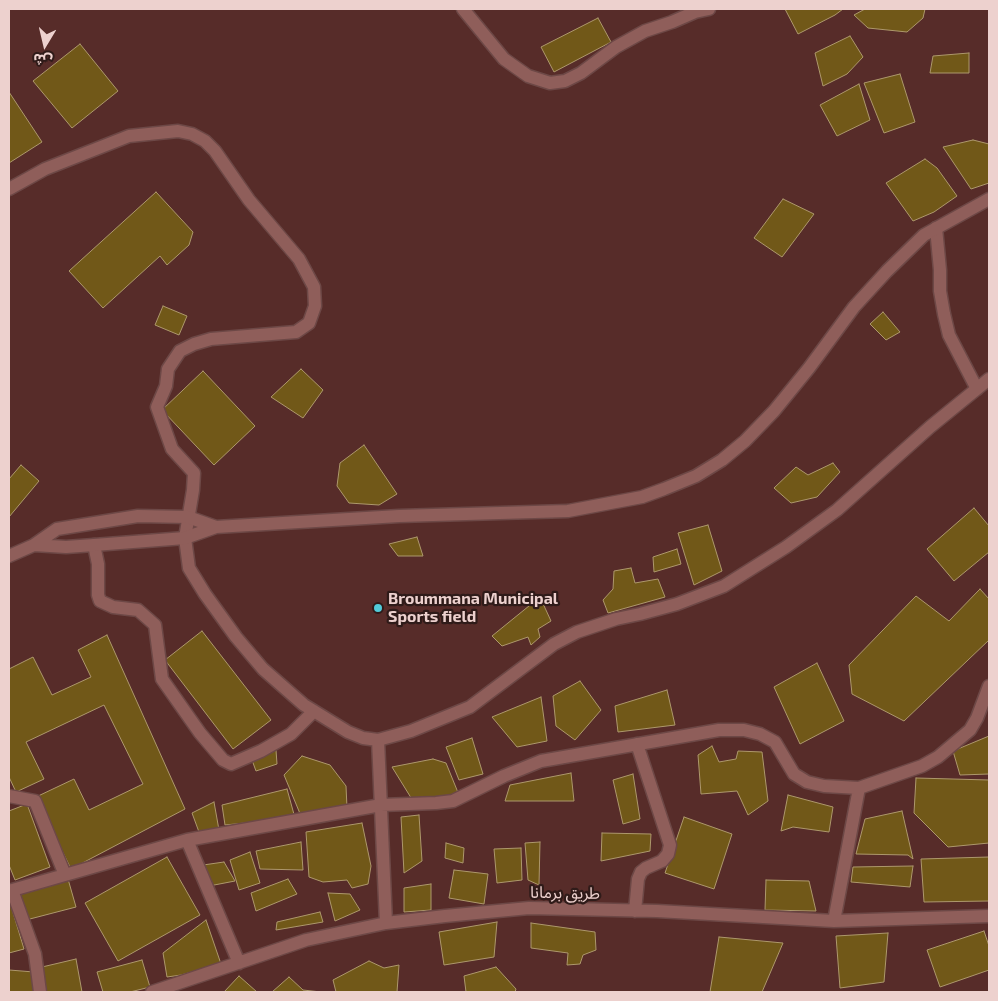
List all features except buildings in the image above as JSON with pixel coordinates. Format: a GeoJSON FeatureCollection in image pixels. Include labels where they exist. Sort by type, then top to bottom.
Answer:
{"type":"FeatureCollection","features":[{"type":"Feature","properties":{"kind":"street"},"geometry":{"type":"LineString","coordinates":[[464,9],[504,59],[528,76],[550,83],[565,80],[581,73],[633,37],[654,27],[695,12],[709,9]]}},
{"type":"Feature","properties":{"kind":"street"},"geometry":{"type":"LineString","coordinates":[[672,22],[674,9]]}},
{"type":"Feature","properties":{"kind":"street"},"geometry":{"type":"LineString","coordinates":[[9,189],[45,169],[129,136],[178,132],[192,134],[205,141],[215,151],[250,200],[299,259],[314,287],[315,306],[306,325],[296,332],[212,339],[194,344],[180,351],[168,369],[166,386],[157,407],[172,449],[194,473],[185,538],[189,568],[210,602],[263,669],[304,705],[348,732],[363,738],[378,740],[411,731],[470,707],[554,644],[577,632],[616,619],[677,604],[731,582],[786,547],[837,510],[930,427],[989,379]]}},
{"type":"Feature","properties":{"kind":"street"},"geometry":{"type":"LineString","coordinates":[[34,545],[66,547],[185,538],[216,527],[399,516],[568,511],[642,497],[696,476],[722,460],[745,441],[774,411],[809,368],[854,307],[887,270],[924,236],[989,198]]}},
{"type":"Feature","properties":{"kind":"street"},"geometry":{"type":"LineString","coordinates":[[936,228],[940,291],[944,314],[950,335],[977,389]]}},
{"type":"Feature","properties":{"kind":"street"},"geometry":{"type":"LineString","coordinates":[[9,556],[34,545],[57,529],[138,516],[188,517],[216,527]]}},
{"type":"Feature","properties":{"kind":"street"},"geometry":{"type":"LineString","coordinates":[[94,545],[98,564],[98,595],[100,601],[113,607],[138,610],[155,625],[162,679],[200,733],[223,760],[231,764],[261,751],[291,734],[314,711]]}},
{"type":"Feature","properties":{"kind":"street"},"geometry":{"type":"LineString","coordinates":[[40,992],[36,954],[10,890],[187,840],[381,805],[453,801],[504,776],[541,761],[719,730],[744,730],[760,734],[775,742],[794,774],[806,782],[824,786],[859,788],[922,766],[938,758],[970,730],[977,718],[989,686]]}},
{"type":"Feature","properties":{"kind":"street"},"geometry":{"type":"LineString","coordinates":[[378,740],[386,923]]}},
{"type":"Feature","properties":{"kind":"street"},"geometry":{"type":"LineString","coordinates":[[635,911],[638,879],[641,872],[662,861],[668,854],[670,845],[637,744]]}},
{"type":"Feature","properties":{"kind":"street"},"geometry":{"type":"LineString","coordinates":[[834,921],[859,788]]}},
{"type":"Feature","properties":{"kind":"street"},"geometry":{"type":"LineString","coordinates":[[9,796],[35,802],[65,875]]}},
{"type":"Feature","properties":{"kind":"street"},"geometry":{"type":"LineString","coordinates":[[187,840],[239,963]]}},
{"type":"Feature","properties":{"kind":"street","name":"طريق برمانا"},"geometry":{"type":"LineString","coordinates":[[152,992],[306,940],[386,923],[529,908],[635,911],[834,921],[989,916]]}},
{"type":"Feature","properties":{"kind":"place","name":"Broummana Municipal Sports field"},"geometry":{"type":"Point","coordinates":[378,608]}}]}
